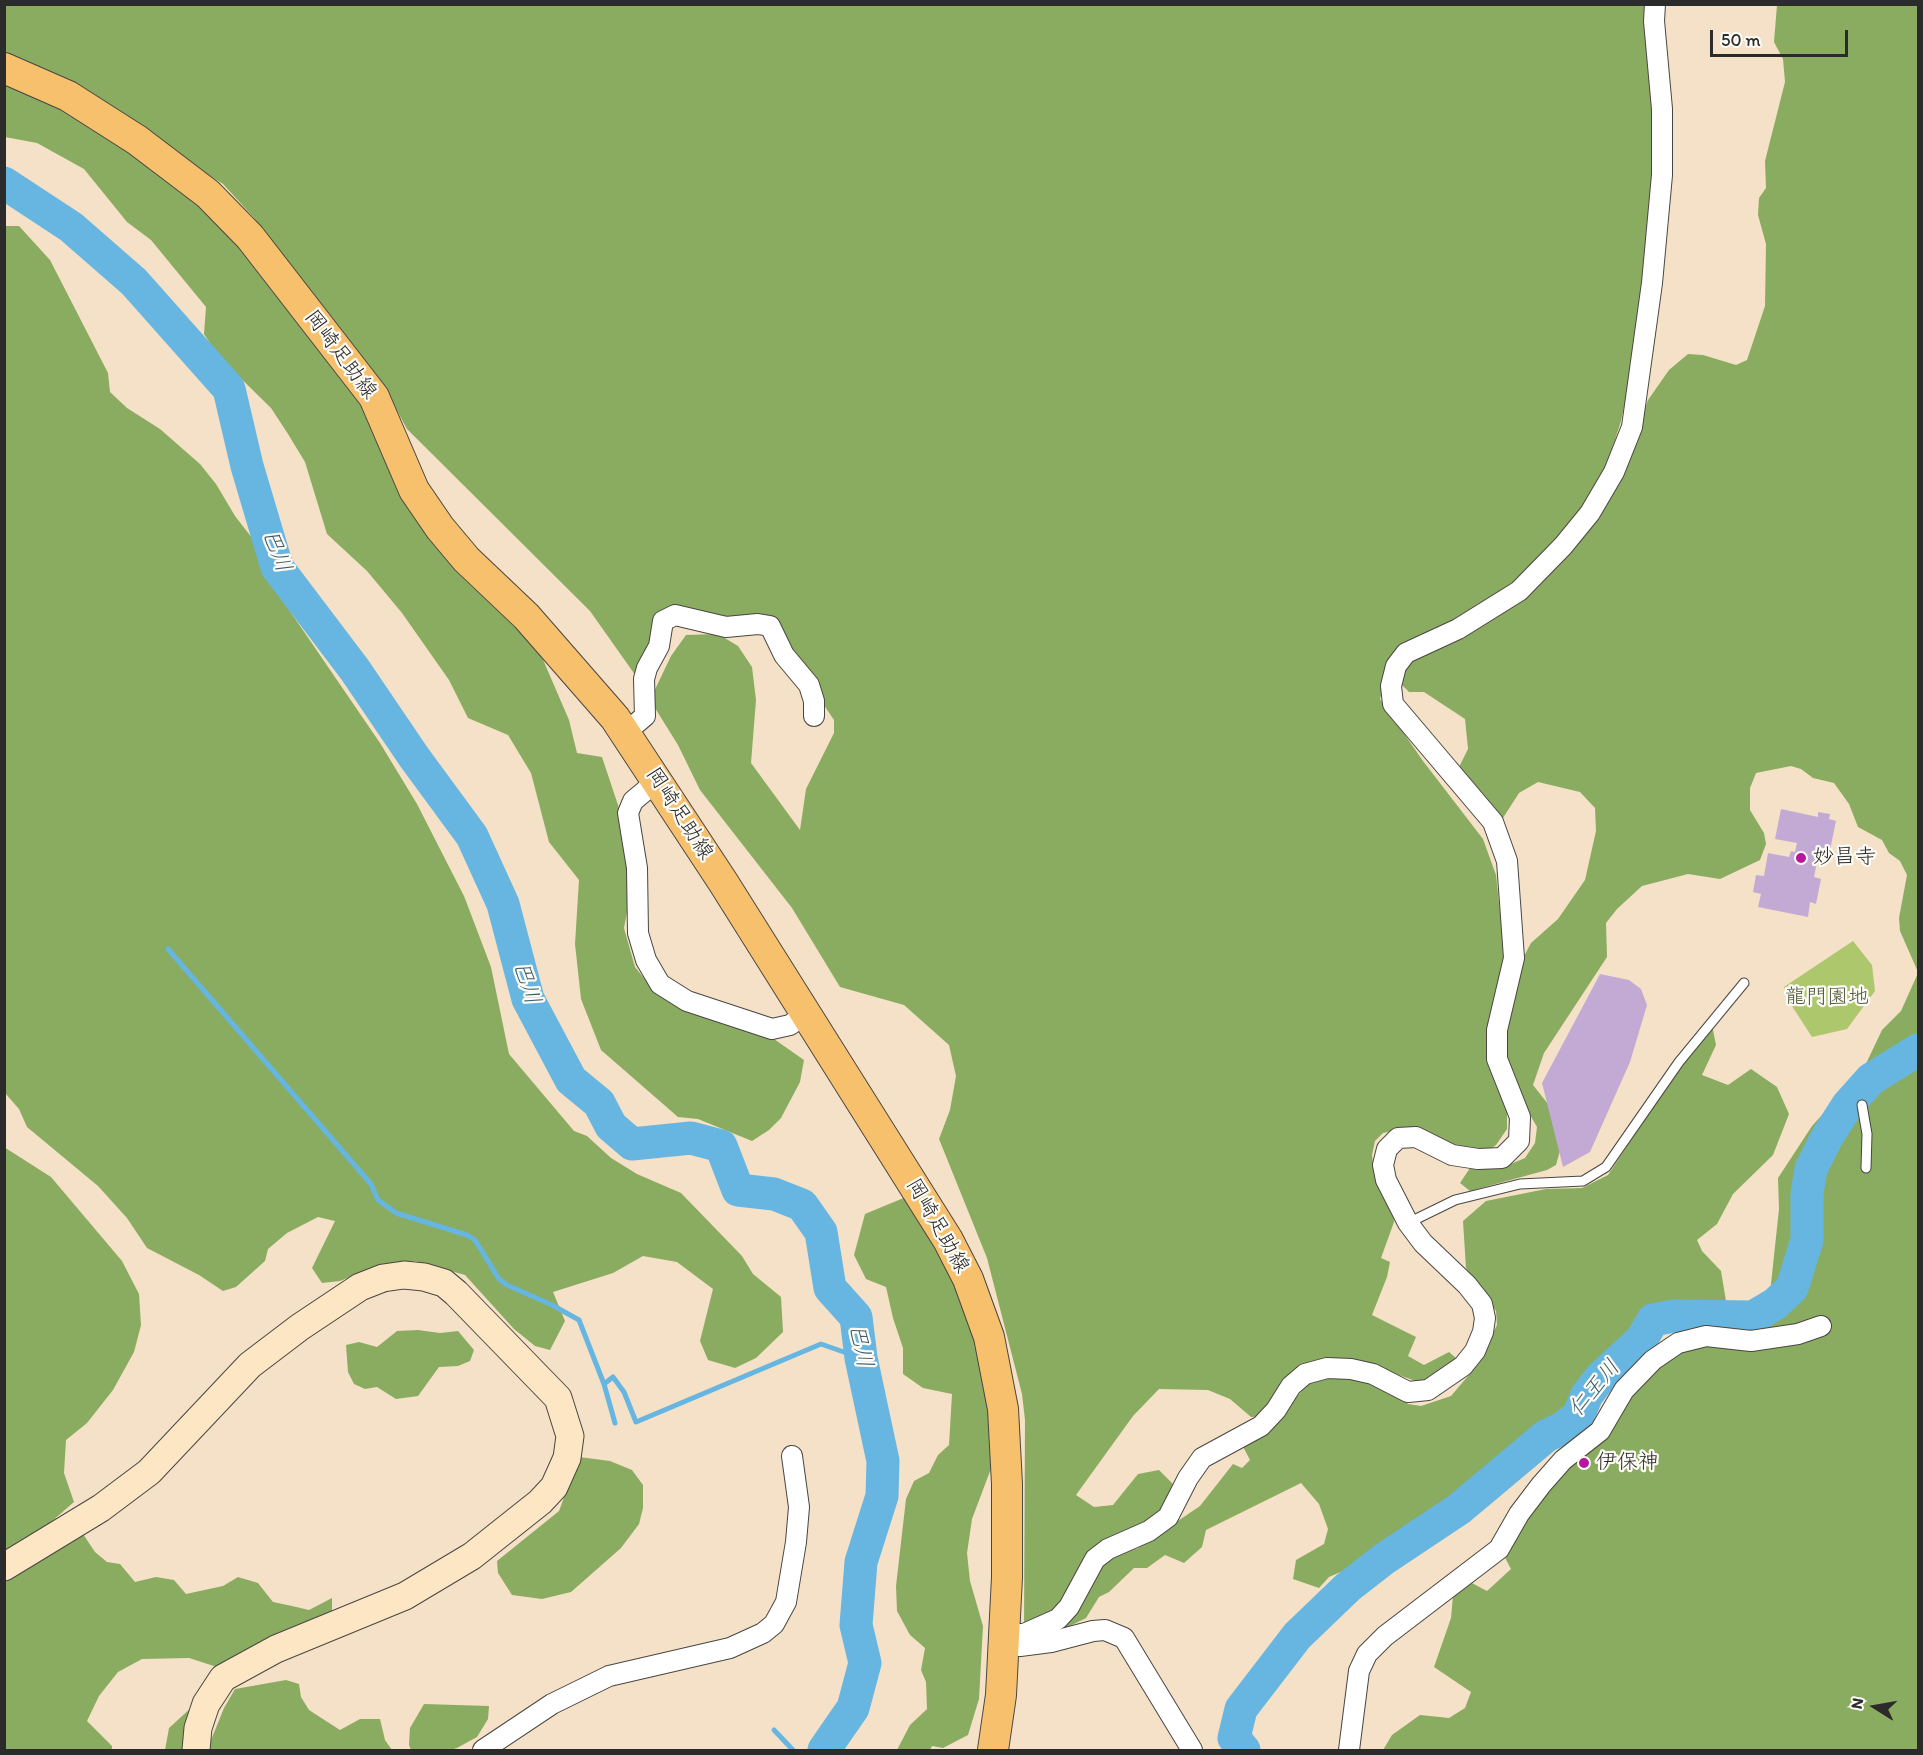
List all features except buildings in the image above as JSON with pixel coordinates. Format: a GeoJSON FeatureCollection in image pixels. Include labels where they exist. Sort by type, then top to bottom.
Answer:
{"type":"FeatureCollection","features":[{"type":"Feature","properties":{"kind":"main road","name":"岡崎足助線"},"geometry":{"type":"LineString","coordinates":[[4,68],[68,96],[138,140],[208,194],[250,237],[374,397],[414,490],[440,528],[466,559],[526,616],[625,733],[658,780],[948,1240],[968,1279],[989,1336],[1003,1409],[1007,1484],[1002,1695],[993,1750]]}},
{"type":"Feature","properties":{"kind":"street"},"geometry":{"type":"LineString","coordinates":[[1003,1638],[1024,1634],[1058,1619],[1069,1607],[1095,1559],[1108,1549],[1149,1531],[1168,1517],[1188,1478],[1202,1458],[1261,1426],[1276,1410],[1291,1386],[1305,1374],[1327,1368],[1350,1369],[1373,1374],[1408,1392],[1428,1390],[1463,1366],[1475,1351],[1483,1332],[1485,1318],[1482,1304],[1467,1285],[1422,1244],[1408,1223],[1386,1180],[1383,1165],[1387,1149],[1398,1138],[1416,1137],[1452,1155],[1478,1160],[1502,1158],[1519,1141],[1520,1117],[1497,1059],[1497,1030],[1514,957],[1507,861],[1493,822],[1393,704],[1391,686],[1396,666],[1406,652],[1458,628],[1519,591],[1563,546],[1590,513],[1614,472],[1632,427],[1651,294],[1662,175],[1662,109],[1654,21],[1655,4]]}},
{"type":"Feature","properties":{"kind":"street"},"geometry":{"type":"LineString","coordinates":[[625,733],[645,716],[644,679],[647,668],[659,646],[663,621],[675,615],[726,627],[758,624],[770,626],[783,655],[809,685],[814,701],[814,716]]}},
{"type":"Feature","properties":{"kind":"street"},"geometry":{"type":"LineString","coordinates":[[658,780],[633,801],[628,813],[637,868],[638,933],[646,960],[660,984],[687,1001],[772,1029],[790,1025],[805,1014]]}},
{"type":"Feature","properties":{"kind":"street"},"geometry":{"type":"LineString","coordinates":[[4,1567],[101,1508],[149,1472],[250,1365],[300,1327],[360,1287],[383,1278],[404,1275],[424,1277],[444,1283],[456,1293],[558,1398],[570,1436],[567,1458],[554,1487],[540,1502],[472,1556],[405,1596],[276,1649],[223,1678],[206,1704],[198,1728],[196,1750]]}},
{"type":"Feature","properties":{"kind":"street"},"geometry":{"type":"LineString","coordinates":[[1349,1750],[1359,1671],[1367,1654],[1385,1636],[1499,1549],[1519,1514],[1541,1485],[1563,1460],[1600,1431],[1624,1390],[1653,1360],[1678,1343],[1706,1336],[1751,1341],[1798,1334],[1821,1326]]}},
{"type":"Feature","properties":{"kind":"street"},"geometry":{"type":"LineString","coordinates":[[483,1750],[552,1704],[609,1676],[730,1648],[763,1633],[774,1624],[786,1602],[796,1542],[799,1507],[792,1456]]}},
{"type":"Feature","properties":{"kind":"street"},"geometry":{"type":"LineString","coordinates":[[1003,1638],[1020,1646],[1105,1630],[1124,1638],[1192,1750]]}},
{"type":"Feature","properties":{"kind":"lane"},"geometry":{"type":"LineString","coordinates":[[1408,1223],[1466,1197],[1520,1184],[1583,1181],[1606,1167],[1679,1062],[1744,983]]}},
{"type":"Feature","properties":{"kind":"lane"},"geometry":{"type":"LineString","coordinates":[[1862,1105],[1868,1134],[1866,1168]]}},
{"type":"Feature","properties":{"kind":"green space"},"geometry":{"type":"Polygon","coordinates":[[[5,4],[1650,5],[1656,105],[1654,180],[1633,364],[1621,421],[1607,465],[1590,498],[1517,579],[1456,622],[1406,644],[1393,653],[1380,699],[1423,761],[1483,839],[1496,875],[1505,959],[1486,1051],[1501,1085],[1507,1111],[1507,1129],[1496,1145],[1485,1153],[1468,1152],[1410,1127],[1383,1133],[1375,1141],[1372,1155],[1374,1172],[1393,1212],[1394,1222],[1381,1258],[1390,1262],[1387,1277],[1372,1315],[1416,1337],[1408,1356],[1424,1365],[1449,1352],[1456,1358],[1450,1371],[1421,1383],[1374,1366],[1323,1363],[1265,1416],[1251,1417],[1230,1399],[1208,1390],[1159,1389],[1133,1416],[1076,1495],[1094,1507],[1113,1505],[1138,1474],[1159,1470],[1173,1484],[1169,1508],[1111,1543],[1059,1615],[1024,1627],[1025,1420],[1022,1394],[987,1258],[939,1139],[950,1110],[956,1076],[949,1045],[904,1005],[840,987],[792,908],[700,790],[678,745],[650,700],[671,656],[686,635],[718,634],[738,646],[752,667],[756,700],[751,763],[800,830],[806,789],[834,733],[834,720],[795,662],[781,629],[678,612],[638,679],[590,611],[407,429],[394,405],[372,383],[255,219],[223,184],[59,83],[5,59],[5,4]]]}},
{"type":"Feature","properties":{"kind":"green space"},"geometry":{"type":"Polygon","coordinates":[[[1777,5],[1918,5],[1918,972],[1900,931],[1899,918],[1907,875],[1900,861],[1889,853],[1882,840],[1858,827],[1849,804],[1834,783],[1813,778],[1801,769],[1791,766],[1756,773],[1750,788],[1750,810],[1764,833],[1766,844],[1760,860],[1720,879],[1688,874],[1642,886],[1617,909],[1606,923],[1607,957],[1544,1053],[1533,1085],[1552,1109],[1561,1147],[1556,1165],[1547,1170],[1470,1191],[1460,1183],[1470,1168],[1506,1166],[1525,1158],[1535,1143],[1537,1127],[1514,1087],[1505,1063],[1503,1030],[1518,986],[1522,960],[1531,943],[1558,919],[1585,880],[1596,831],[1595,808],[1580,792],[1538,782],[1519,793],[1501,821],[1459,767],[1468,749],[1465,719],[1424,692],[1409,692],[1401,684],[1404,670],[1412,660],[1529,593],[1626,465],[1648,400],[1669,370],[1688,354],[1703,355],[1736,365],[1747,360],[1765,306],[1766,244],[1758,215],[1759,198],[1766,188],[1765,161],[1785,82],[1783,59],[1774,42],[1777,5]]]}},
{"type":"Feature","properties":{"kind":"green space"},"geometry":{"type":"Polygon","coordinates":[[[4,81],[55,102],[173,175],[238,242],[311,335],[538,648],[569,720],[577,753],[602,757],[619,808],[628,859],[627,912],[624,928],[635,967],[656,993],[685,1011],[774,1039],[804,1060],[800,1082],[781,1118],[769,1130],[752,1141],[698,1119],[678,1117],[601,1050],[581,999],[575,944],[579,880],[549,842],[531,773],[508,735],[468,718],[449,680],[402,613],[367,571],[327,534],[305,462],[271,408],[219,357],[204,334],[206,307],[151,240],[127,222],[84,169],[37,143],[5,137],[4,81]]]}},
{"type":"Feature","properties":{"kind":"green space"},"geometry":{"type":"Polygon","coordinates":[[[4,226],[19,226],[50,260],[108,373],[110,392],[127,408],[160,429],[200,464],[216,484],[235,516],[259,547],[281,598],[380,743],[417,804],[464,896],[491,967],[509,1054],[574,1131],[587,1136],[611,1158],[637,1174],[681,1193],[742,1256],[753,1274],[781,1297],[783,1332],[756,1358],[735,1368],[708,1360],[700,1341],[713,1289],[677,1262],[643,1256],[613,1273],[553,1292],[565,1321],[550,1350],[535,1346],[514,1329],[465,1275],[415,1261],[381,1264],[340,1281],[322,1283],[312,1268],[335,1221],[318,1217],[287,1233],[268,1249],[265,1261],[236,1287],[223,1291],[199,1275],[147,1248],[127,1218],[98,1186],[27,1127],[19,1109],[5,1093],[4,226]]]}},
{"type":"Feature","properties":{"kind":"green space","name":"龍門園地"},"geometry":{"type":"Polygon","coordinates":[[[1853,941],[1872,965],[1875,991],[1847,1029],[1812,1037],[1788,1000],[1784,987],[1853,941]]]}},
{"type":"Feature","properties":{"kind":"green space"},"geometry":{"type":"Polygon","coordinates":[[[1918,973],[1918,1750],[1383,1750],[1392,1735],[1420,1715],[1449,1718],[1465,1708],[1471,1692],[1434,1667],[1451,1618],[1453,1596],[1470,1582],[1487,1591],[1511,1569],[1502,1552],[1527,1514],[1574,1459],[1610,1434],[1625,1398],[1658,1362],[1707,1342],[1754,1346],[1770,1293],[1779,1209],[1778,1178],[1812,1126],[1863,1070],[1882,1030],[1901,1011],[1918,973]]]}},
{"type":"Feature","properties":{"kind":"green space"},"geometry":{"type":"Polygon","coordinates":[[[1712,1025],[1716,1045],[1702,1075],[1728,1085],[1751,1069],[1777,1087],[1789,1114],[1773,1155],[1733,1194],[1717,1224],[1697,1240],[1702,1251],[1721,1271],[1727,1307],[1688,1307],[1650,1318],[1641,1333],[1609,1359],[1570,1413],[1559,1424],[1534,1433],[1513,1455],[1478,1479],[1459,1500],[1410,1528],[1389,1547],[1366,1561],[1329,1577],[1319,1588],[1293,1579],[1296,1560],[1324,1544],[1328,1529],[1319,1504],[1301,1483],[1206,1530],[1202,1547],[1184,1563],[1165,1555],[1147,1568],[1134,1568],[1109,1592],[1099,1597],[1086,1618],[1064,1629],[1058,1629],[1101,1567],[1111,1558],[1138,1548],[1200,1506],[1233,1464],[1242,1468],[1250,1460],[1239,1439],[1275,1422],[1313,1378],[1351,1373],[1396,1391],[1408,1404],[1421,1406],[1451,1396],[1474,1369],[1497,1325],[1496,1311],[1466,1268],[1463,1221],[1486,1201],[1546,1189],[1582,1188],[1608,1175],[1661,1095],[1712,1025]]]}},
{"type":"Feature","properties":{"kind":"green space"},"geometry":{"type":"Polygon","coordinates":[[[4,1147],[51,1177],[122,1261],[139,1294],[141,1325],[134,1352],[113,1390],[87,1423],[66,1440],[64,1473],[74,1502],[51,1522],[4,1553],[4,1147]]]}},
{"type":"Feature","properties":{"kind":"green space"},"geometry":{"type":"Polygon","coordinates":[[[906,1197],[965,1290],[998,1450],[972,1519],[967,1553],[970,1581],[983,1626],[979,1699],[968,1735],[943,1748],[932,1746],[930,1750],[897,1750],[910,1725],[927,1709],[926,1682],[921,1670],[925,1648],[910,1635],[897,1611],[896,1586],[906,1499],[914,1481],[929,1473],[938,1455],[949,1445],[952,1394],[923,1388],[903,1374],[903,1348],[886,1287],[866,1279],[854,1255],[865,1214],[906,1197]]]}},
{"type":"Feature","properties":{"kind":"green space"},"geometry":{"type":"Polygon","coordinates":[[[418,1330],[440,1333],[458,1331],[474,1350],[470,1361],[458,1366],[439,1367],[418,1396],[396,1399],[377,1387],[365,1389],[354,1384],[348,1372],[346,1345],[359,1342],[377,1347],[397,1331],[418,1330]]]}},
{"type":"Feature","properties":{"kind":"green space"},"geometry":{"type":"Polygon","coordinates":[[[579,1457],[610,1461],[632,1470],[643,1485],[643,1508],[639,1524],[621,1548],[571,1592],[542,1599],[512,1595],[498,1573],[497,1561],[559,1511],[579,1457]]]}},
{"type":"Feature","properties":{"kind":"green space"},"geometry":{"type":"Polygon","coordinates":[[[81,1531],[95,1552],[107,1562],[120,1564],[135,1582],[156,1577],[174,1580],[186,1594],[223,1586],[238,1577],[258,1583],[273,1602],[309,1610],[332,1598],[332,1616],[220,1668],[189,1658],[142,1659],[118,1672],[99,1696],[87,1721],[112,1746],[112,1750],[5,1750],[5,1579],[81,1531]]]}},
{"type":"Feature","properties":{"kind":"green space"},"geometry":{"type":"Polygon","coordinates":[[[286,1680],[299,1684],[301,1697],[309,1710],[340,1730],[360,1719],[380,1719],[385,1740],[392,1750],[207,1750],[224,1708],[235,1689],[286,1680]]]}},
{"type":"Feature","properties":{"kind":"green space"},"geometry":{"type":"Polygon","coordinates":[[[424,1704],[489,1706],[488,1719],[477,1737],[457,1748],[411,1750],[410,1728],[424,1704]]]}},
{"type":"Feature","properties":{"kind":"green space"},"geometry":{"type":"Polygon","coordinates":[[[192,1707],[184,1750],[165,1750],[169,1728],[192,1707]]]}},
{"type":"Feature","properties":{"kind":"waterway","name":"巴川"},"geometry":{"type":"LineString","coordinates":[[4,183],[71,227],[134,282],[229,389],[247,466],[277,567],[355,670],[414,757],[472,836],[503,904],[528,999],[571,1080],[599,1103],[611,1126],[632,1144],[691,1138],[721,1146],[738,1190],[774,1194],[802,1205],[821,1232],[830,1288],[856,1317],[861,1358],[883,1461],[882,1496],[861,1562],[856,1625],[865,1663],[853,1708],[824,1750]]}},
{"type":"Feature","properties":{"kind":"waterway"},"geometry":{"type":"LineString","coordinates":[[168,949],[371,1184],[378,1200],[396,1213],[467,1235],[475,1240],[499,1279],[579,1320],[604,1384],[613,1377],[624,1392],[636,1422],[821,1344],[861,1358]]}},
{"type":"Feature","properties":{"kind":"waterway","name":"仁王川"},"geometry":{"type":"LineString","coordinates":[[1244,1750],[1234,1738],[1241,1709],[1297,1636],[1348,1587],[1384,1559],[1459,1509],[1546,1436],[1563,1428],[1578,1416],[1587,1395],[1600,1378],[1642,1339],[1653,1320],[1674,1316],[1753,1317],[1775,1304],[1792,1288],[1807,1240],[1807,1193],[1811,1169],[1826,1139],[1847,1106],[1871,1079],[1918,1050]]}},
{"type":"Feature","properties":{"kind":"waterway"},"geometry":{"type":"LineString","coordinates":[[604,1384],[615,1423]]}},
{"type":"Feature","properties":{"kind":"waterway"},"geometry":{"type":"LineString","coordinates":[[774,1730],[793,1750]]}},
{"type":"Feature","properties":{"kind":"place","name":"妙昌寺"},"geometry":{"type":"Point","coordinates":[1801,858]}},
{"type":"Feature","properties":{"kind":"place","name":"伊保神"},"geometry":{"type":"Point","coordinates":[1584,1463]}}]}
